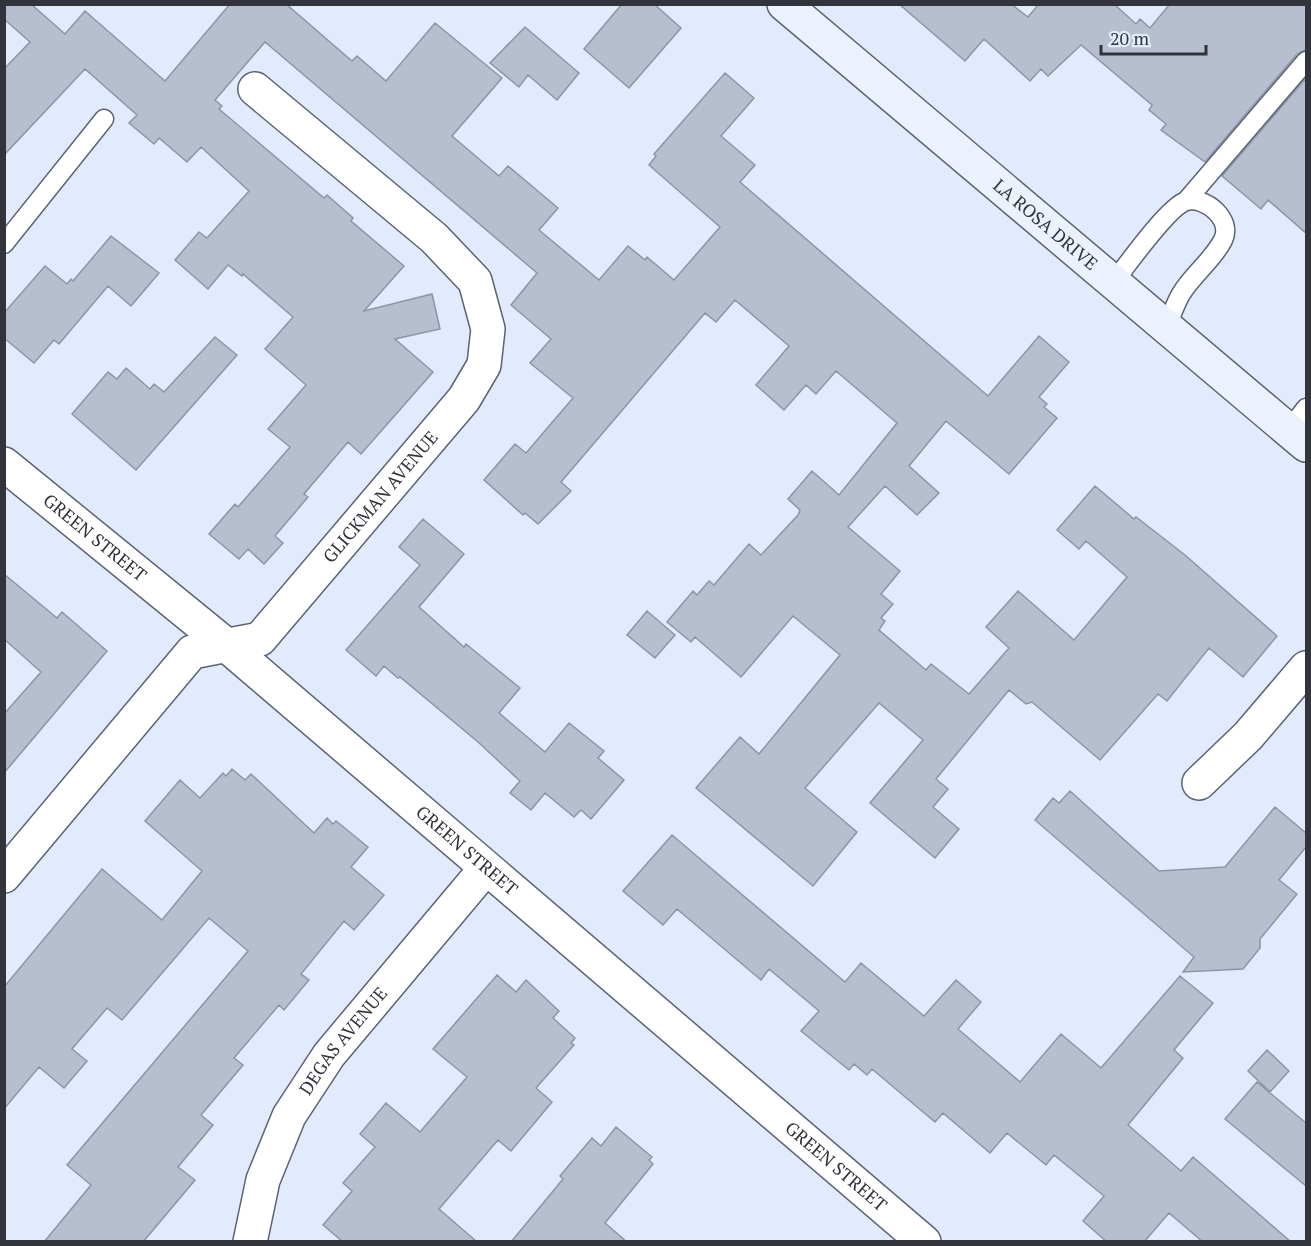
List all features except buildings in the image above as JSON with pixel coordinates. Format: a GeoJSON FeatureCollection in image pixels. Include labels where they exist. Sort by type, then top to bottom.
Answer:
{"type":"FeatureCollection","features":[{"type":"Feature","properties":{"kind":"street","name":"LA ROSA DRIVE"},"geometry":{"type":"LineString","coordinates":[[784,4],[1166,328],[1300,428]]}},
{"type":"Feature","properties":{"kind":"street","name":"GLICKMAN AVENUE"},"geometry":{"type":"LineString","coordinates":[[4,876],[192,652],[260,639],[457,408],[484,365],[488,329],[474,281],[435,238],[255,90]]}},
{"type":"Feature","properties":{"kind":"street","name":"GREEN STREET"},"geometry":{"type":"LineString","coordinates":[[4,464],[225,644],[924,1242]]}},
{"type":"Feature","properties":{"kind":"street"},"geometry":{"type":"LineString","coordinates":[[1199,783],[1248,736],[1306,668]]}},
{"type":"Feature","properties":{"kind":"street","name":"DEGAS AVENUE"},"geometry":{"type":"LineString","coordinates":[[250,1242],[263,1180],[289,1116],[329,1054],[486,868]]}},
{"type":"Feature","properties":{"kind":"lane"},"geometry":{"type":"LineString","coordinates":[[1113,282],[1173,210],[1186,201],[1306,61]]}},
{"type":"Feature","properties":{"kind":"lane"},"geometry":{"type":"LineString","coordinates":[[4,244],[104,119]]}},
{"type":"Feature","properties":{"kind":"lane"},"geometry":{"type":"LineString","coordinates":[[1166,328],[1181,294],[1224,239],[1226,226],[1216,211],[1200,201],[1186,201]]}}]}
